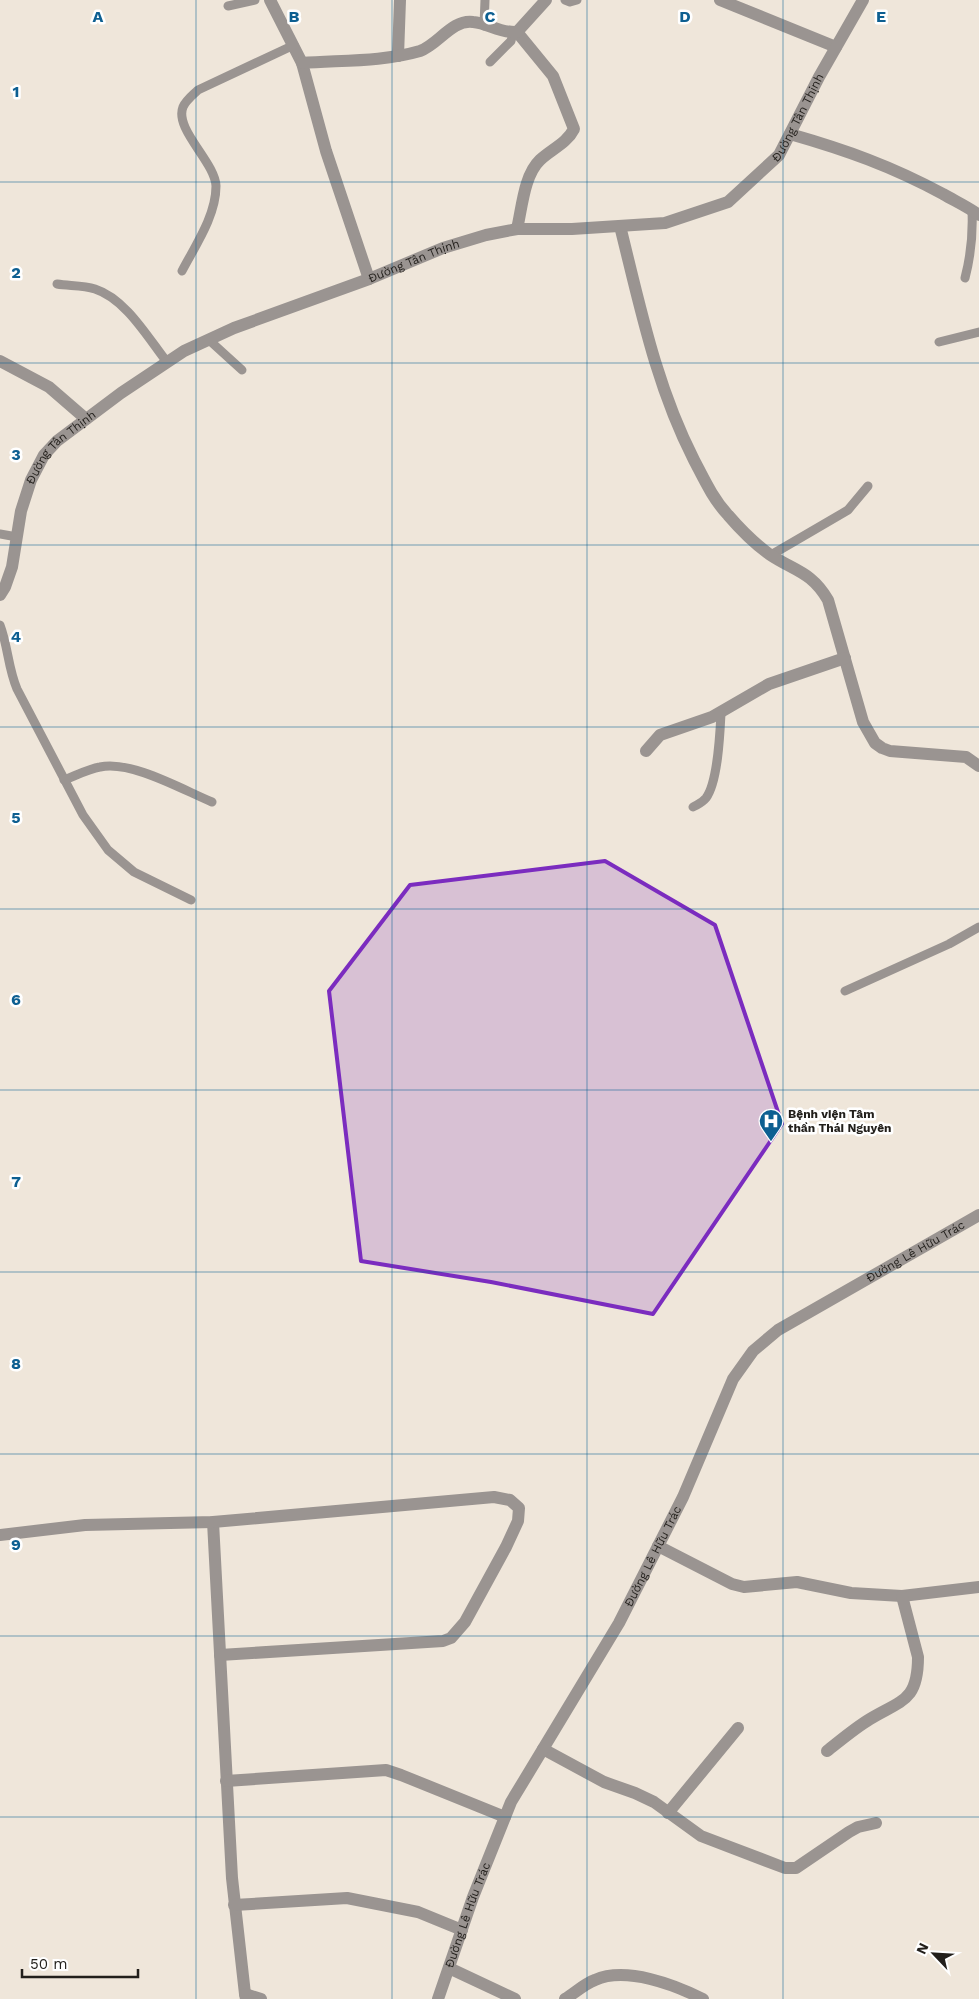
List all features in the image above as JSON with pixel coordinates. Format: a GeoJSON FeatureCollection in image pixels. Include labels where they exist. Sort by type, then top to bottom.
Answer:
{"type":"FeatureCollection","features":[{"type":"Feature","properties":{"kind":"street"},"geometry":{"type":"LineString","coordinates":[[270,0],[302,63],[326,151],[369,279]]}},
{"type":"Feature","properties":{"kind":"street"},"geometry":{"type":"LineString","coordinates":[[398,56],[400,0]]}},
{"type":"Feature","properties":{"kind":"street"},"geometry":{"type":"LineString","coordinates":[[515,32],[546,0]]}},
{"type":"Feature","properties":{"kind":"street"},"geometry":{"type":"LineString","coordinates":[[720,0],[836,47]]}},
{"type":"Feature","properties":{"kind":"street","name":"Đường Tân Thịnh"},"geometry":{"type":"LineString","coordinates":[[0,595],[12,567],[21,511],[30,480],[44,455],[57,441],[121,393],[184,351],[234,328],[369,279],[443,248],[486,235],[517,229],[572,229],[665,223],[728,202],[779,155],[836,47],[864,0]]}},
{"type":"Feature","properties":{"kind":"street"},"geometry":{"type":"LineString","coordinates":[[302,63],[398,56],[422,50],[462,24],[472,21],[484,26],[515,32],[553,76],[574,129],[567,139],[540,160],[531,171],[517,229]]}},
{"type":"Feature","properties":{"kind":"street"},"geometry":{"type":"LineString","coordinates":[[790,134],[844,149],[885,165],[976,213]]}},
{"type":"Feature","properties":{"kind":"street"},"geometry":{"type":"LineString","coordinates":[[620,226],[658,376],[687,447],[706,485],[726,514],[754,542],[771,555],[813,579],[821,588],[828,600],[863,722],[875,743],[890,751],[966,757],[979,766]]}},
{"type":"Feature","properties":{"kind":"street"},"geometry":{"type":"LineString","coordinates":[[0,361],[49,387],[86,420]]}},
{"type":"Feature","properties":{"kind":"street"},"geometry":{"type":"LineString","coordinates":[[646,751],[660,735],[721,713],[768,684],[845,658]]}},
{"type":"Feature","properties":{"kind":"street","name":"Đường Lê Hữu Trác"},"geometry":{"type":"LineString","coordinates":[[438,1999],[511,1802],[619,1623],[683,1496],[733,1379],[753,1351],[778,1330],[979,1215]]}},
{"type":"Feature","properties":{"kind":"street"},"geometry":{"type":"LineString","coordinates":[[0,1535],[85,1525],[213,1522],[494,1497],[510,1500],[519,1508],[518,1521],[506,1547],[466,1622],[451,1638],[443,1641],[220,1655]]}},
{"type":"Feature","properties":{"kind":"street"},"geometry":{"type":"LineString","coordinates":[[213,1522],[234,1905],[245,1997],[261,1999]]}},
{"type":"Feature","properties":{"kind":"street"},"geometry":{"type":"LineString","coordinates":[[658,1546],[732,1584],[744,1586],[797,1582],[851,1593],[902,1596],[979,1587]]}},
{"type":"Feature","properties":{"kind":"street"},"geometry":{"type":"LineString","coordinates":[[826,1751],[870,1719],[898,1705],[908,1697],[912,1690],[918,1666],[918,1657],[902,1596]]}},
{"type":"Feature","properties":{"kind":"street"},"geometry":{"type":"LineString","coordinates":[[668,1813],[738,1728]]}},
{"type":"Feature","properties":{"kind":"street"},"geometry":{"type":"LineString","coordinates":[[543,1749],[604,1782],[636,1793],[654,1802],[700,1836],[785,1868],[796,1868],[849,1832],[858,1827],[876,1823]]}},
{"type":"Feature","properties":{"kind":"street"},"geometry":{"type":"LineString","coordinates":[[226,1781],[386,1770],[505,1817]]}},
{"type":"Feature","properties":{"kind":"street"},"geometry":{"type":"LineString","coordinates":[[234,1905],[347,1898],[418,1912],[462,1930]]}},
{"type":"Feature","properties":{"kind":"street"},"geometry":{"type":"LineString","coordinates":[[449,1968],[515,1999]]}},
{"type":"Feature","properties":{"kind":"street"},"geometry":{"type":"LineString","coordinates":[[565,1999],[594,1980],[613,1975],[632,1976],[671,1984],[703,1999]]}},
{"type":"Feature","properties":{"kind":"lane"},"geometry":{"type":"LineString","coordinates":[[228,6],[255,0]]}},
{"type":"Feature","properties":{"kind":"lane"},"geometry":{"type":"LineString","coordinates":[[484,26],[485,0]]}},
{"type":"Feature","properties":{"kind":"lane"},"geometry":{"type":"LineString","coordinates":[[565,0],[570,2],[577,0]]}},
{"type":"Feature","properties":{"kind":"lane"},"geometry":{"type":"LineString","coordinates":[[490,62],[511,41],[515,32]]}},
{"type":"Feature","properties":{"kind":"lane"},"geometry":{"type":"LineString","coordinates":[[182,271],[208,219],[214,202],[216,187],[214,176],[186,127],[182,115],[183,107],[188,98],[198,90],[294,45]]}},
{"type":"Feature","properties":{"kind":"lane"},"geometry":{"type":"LineString","coordinates":[[965,278],[970,260],[976,213]]}},
{"type":"Feature","properties":{"kind":"lane"},"geometry":{"type":"LineString","coordinates":[[57,284],[94,288],[113,296],[125,308],[167,362]]}},
{"type":"Feature","properties":{"kind":"lane"},"geometry":{"type":"LineString","coordinates":[[939,342],[979,332]]}},
{"type":"Feature","properties":{"kind":"lane"},"geometry":{"type":"LineString","coordinates":[[209,340],[242,370]]}},
{"type":"Feature","properties":{"kind":"lane"},"geometry":{"type":"LineString","coordinates":[[771,555],[848,510],[868,486]]}},
{"type":"Feature","properties":{"kind":"lane"},"geometry":{"type":"LineString","coordinates":[[0,534],[17,537]]}},
{"type":"Feature","properties":{"kind":"lane"},"geometry":{"type":"LineString","coordinates":[[0,626],[6,640],[10,672],[17,689],[83,815],[108,850],[134,872],[191,900]]}},
{"type":"Feature","properties":{"kind":"lane"},"geometry":{"type":"LineString","coordinates":[[693,807],[700,803],[710,790],[719,741],[721,713]]}},
{"type":"Feature","properties":{"kind":"lane"},"geometry":{"type":"LineString","coordinates":[[64,780],[100,766],[121,766],[145,773],[212,802]]}},
{"type":"Feature","properties":{"kind":"lane"},"geometry":{"type":"LineString","coordinates":[[845,992],[949,944],[979,927]]}},
{"type":"Feature","properties":{"kind":"highlighted area"},"geometry":{"type":"Polygon","coordinates":[[[605,861],[715,925],[782,1124],[653,1314],[491,1282],[361,1261],[329,991],[410,885],[605,861]]]}},
{"type":"Feature","properties":{"kind":"place","name":"Bệnh viện Tâm thần Thái Nguyên"},"geometry":{"type":"Point","coordinates":[771,1142]}}]}
